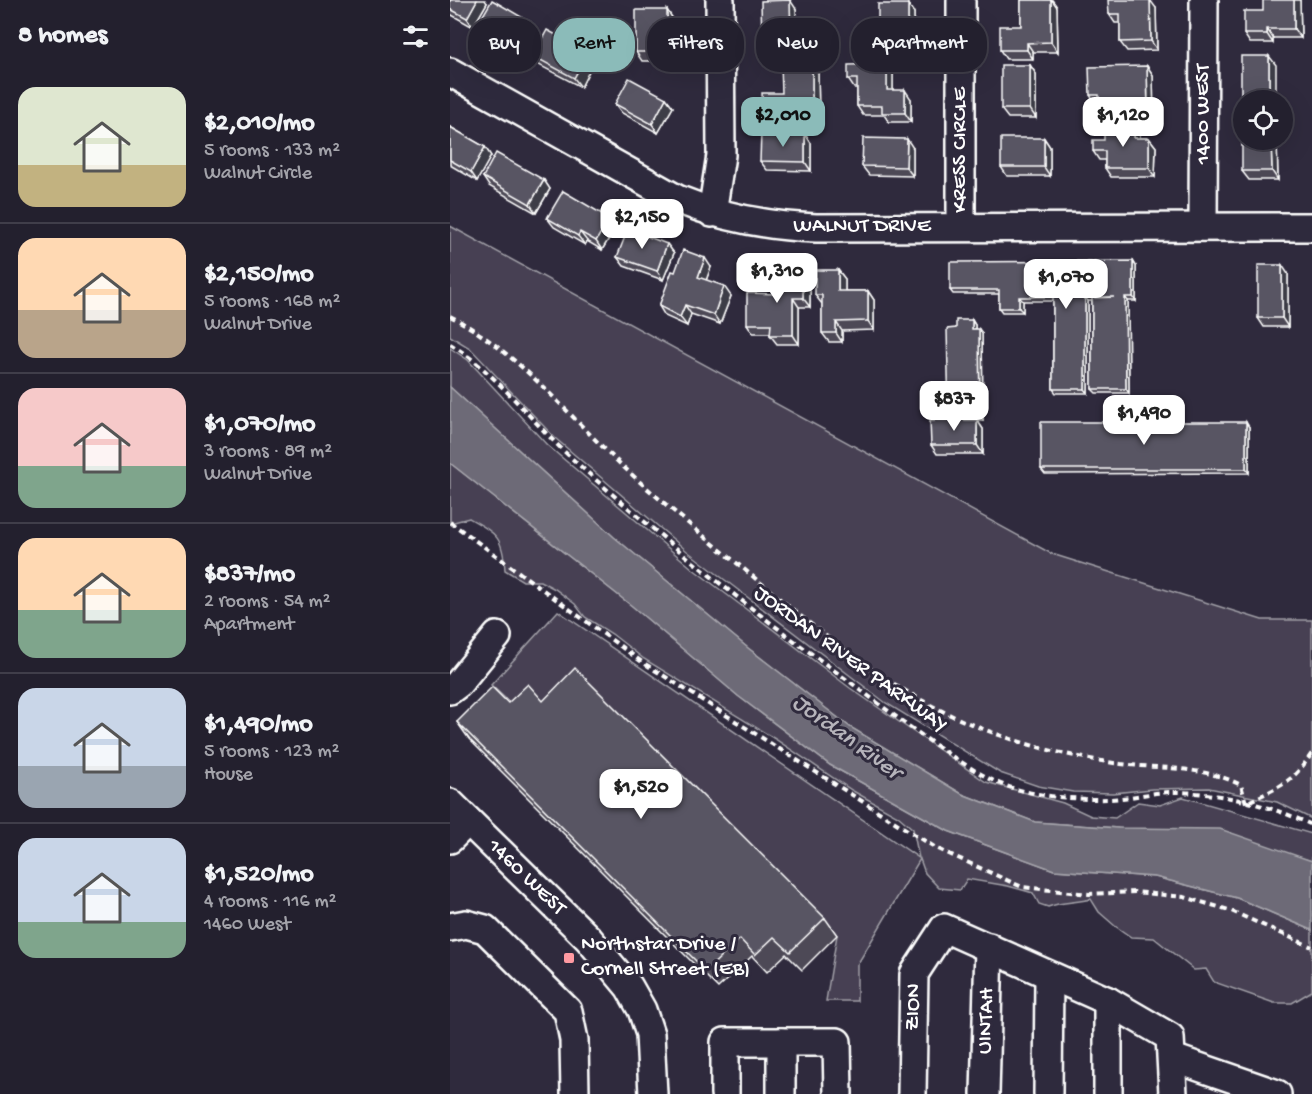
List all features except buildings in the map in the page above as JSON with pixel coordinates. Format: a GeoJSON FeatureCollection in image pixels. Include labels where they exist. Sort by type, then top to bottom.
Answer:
{"type":"FeatureCollection","features":[{"type":"Feature","properties":{"kind":"street"},"geometry":{"type":"LineString","coordinates":[[712,213],[721,155],[720,0]]}},
{"type":"Feature","properties":{"kind":"street","name":"KRESS CIRCLE"},"geometry":{"type":"LineString","coordinates":[[961,0],[961,227]]}},
{"type":"Feature","properties":{"kind":"street","name":"1400 WEST"},"geometry":{"type":"LineString","coordinates":[[1203,227],[1204,0]]}},
{"type":"Feature","properties":{"kind":"street","name":"WALNUT DRIVE"},"geometry":{"type":"LineString","coordinates":[[450,72],[644,182],[712,213],[780,226],[1312,227]]}},
{"type":"Feature","properties":{"kind":"street"},"geometry":{"type":"LineString","coordinates":[[450,690],[458,684],[497,636]]}},
{"type":"Feature","properties":{"kind":"street","name":"1460 WEST"},"geometry":{"type":"LineString","coordinates":[[456,821],[588,938],[629,987],[642,1010],[650,1034],[653,1094]]}},
{"type":"Feature","properties":{"kind":"street"},"geometry":{"type":"LineString","coordinates":[[450,927],[466,924],[485,929],[568,1011],[574,1040],[575,1094]]}},
{"type":"Feature","properties":{"kind":"street","name":"ZION"},"geometry":{"type":"LineString","coordinates":[[912,1094],[914,974],[944,928],[989,947]]}},
{"type":"Feature","properties":{"kind":"street"},"geometry":{"type":"LineString","coordinates":[[989,947],[1108,1002],[1172,1048],[1274,1094]]}},
{"type":"Feature","properties":{"kind":"street","name":"UINTAH"},"geometry":{"type":"LineString","coordinates":[[985,1094],[989,947]]}},
{"type":"Feature","properties":{"kind":"street"},"geometry":{"type":"LineString","coordinates":[[1048,1094],[1049,975]]}},
{"type":"Feature","properties":{"kind":"street"},"geometry":{"type":"LineString","coordinates":[[1108,1002],[1108,1094]]}},
{"type":"Feature","properties":{"kind":"street"},"geometry":{"type":"LineString","coordinates":[[725,1094],[725,1041],[837,1041],[838,1094]]}},
{"type":"Feature","properties":{"kind":"street"},"geometry":{"type":"LineString","coordinates":[[781,1041],[781,1094]]}},
{"type":"Feature","properties":{"kind":"street"},"geometry":{"type":"LineString","coordinates":[[1172,1048],[1173,1094]]}},
{"type":"Feature","properties":{"kind":"path"},"geometry":{"type":"LineString","coordinates":[[450,316],[472,327],[514,360],[616,460],[844,652],[912,695],[1030,747],[1122,764],[1185,768],[1223,776],[1241,785],[1246,803],[1277,790],[1296,773],[1312,753]]}},
{"type":"Feature","properties":{"kind":"path","name":"JORDAN RIVER PARKWAY"},"geometry":{"type":"LineString","coordinates":[[450,344],[470,355],[551,441],[650,528],[765,620],[908,725],[992,780],[1049,796],[1111,799],[1172,792],[1221,796],[1294,816],[1312,825]]}},
{"type":"Feature","properties":{"kind":"path"},"geometry":{"type":"LineString","coordinates":[[450,522],[642,662],[936,848],[1022,887],[1089,894],[1135,892],[1184,897],[1229,910],[1312,946]]}},
{"type":"Feature","properties":{"kind":"shaded area"},"geometry":{"type":"Polygon","coordinates":[[[450,226],[1052,554],[1262,620],[1312,620],[1312,819],[1277,802],[1209,788],[1152,789],[1113,793],[1073,792],[1038,786],[1000,773],[886,703],[687,551],[555,438],[470,348],[450,336],[450,226]]]}},
{"type":"Feature","properties":{"kind":"shaded area"},"geometry":{"type":"Polygon","coordinates":[[[450,348],[468,360],[547,445],[693,569],[850,688],[986,782],[1063,803],[1091,816],[1115,818],[1138,802],[1160,805],[1183,797],[1312,834],[1312,861],[1288,854],[1118,828],[1035,822],[962,794],[850,727],[748,648],[614,537],[450,387],[450,348]]]}},
{"type":"Feature","properties":{"kind":"shaded area"},"geometry":{"type":"Polygon","coordinates":[[[450,463],[632,606],[738,696],[830,765],[948,831],[1054,870],[1155,877],[1237,898],[1312,930],[1312,991],[1292,1003],[1274,1003],[1214,982],[1206,969],[1194,970],[1154,938],[1131,937],[1099,912],[1091,899],[1048,907],[1039,904],[1033,893],[1008,886],[967,879],[960,890],[939,888],[925,873],[920,859],[857,965],[857,1001],[826,1001],[837,935],[524,716],[491,685],[558,611],[919,858],[913,829],[898,816],[853,791],[775,739],[644,659],[612,634],[585,617],[575,604],[555,589],[540,581],[523,581],[505,570],[500,543],[492,533],[469,518],[450,523],[450,463]]]}},
{"type":"Feature","properties":{"kind":"water","name":"Jordan River"},"geometry":{"type":"Polygon","coordinates":[[[450,387],[614,537],[748,648],[850,727],[962,794],[1035,822],[1118,828],[1220,829],[1312,861],[1312,930],[1237,898],[1155,877],[1054,870],[948,831],[830,765],[738,696],[632,606],[450,463],[450,387]]]}},
{"type":"Feature","properties":{"kind":"place","name":"Northstar Drive / Cornell Street (EB)"},"geometry":{"type":"Point","coordinates":[569,958]}}]}
